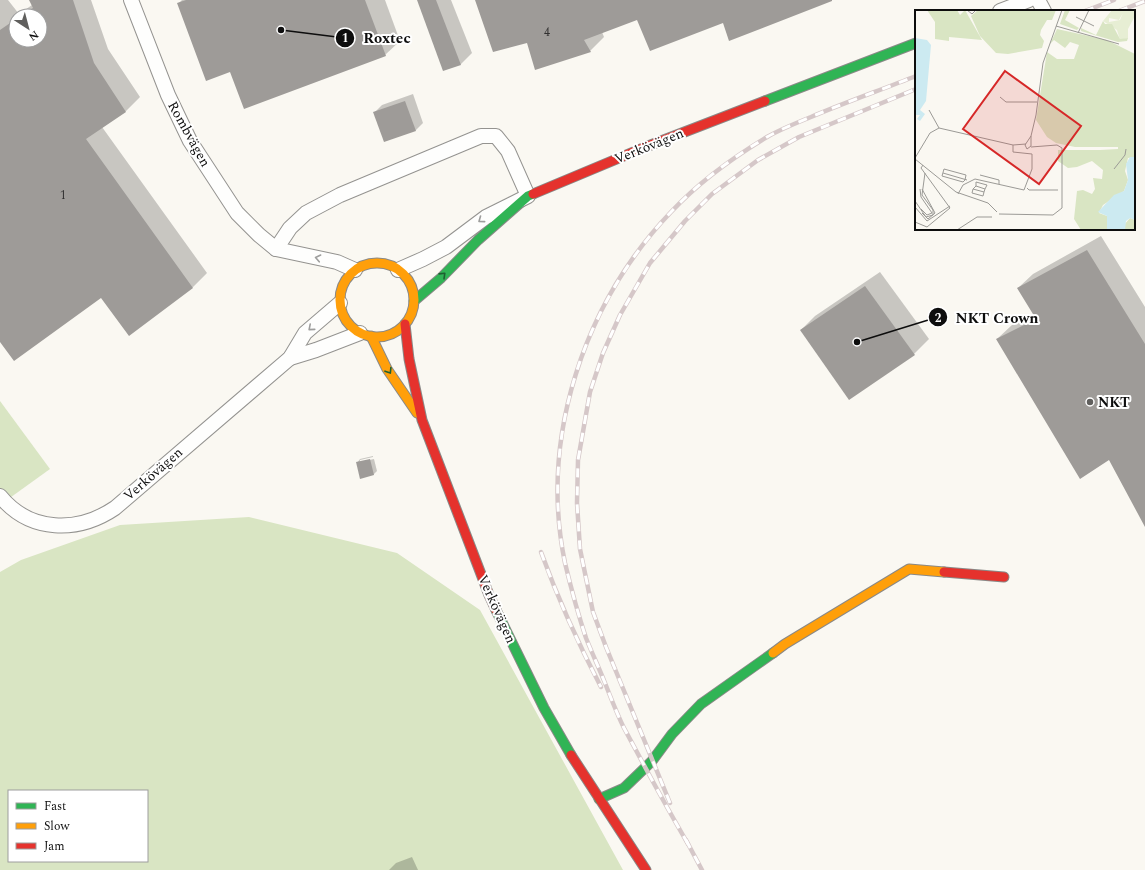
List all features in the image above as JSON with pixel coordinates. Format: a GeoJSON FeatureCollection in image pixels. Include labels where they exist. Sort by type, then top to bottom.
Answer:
{"type":"FeatureCollection","features":[{"type":"Feature","properties":{"kind":"street","name":"Rombvägen"},"geometry":{"type":"LineString","coordinates":[[131,0],[168,95],[190,141],[237,213],[258,235],[276,249]]}},
{"type":"Feature","properties":{"kind":"street"},"geometry":{"type":"LineString","coordinates":[[1003,10],[1029,0]]}},
{"type":"Feature","properties":{"kind":"street"},"geometry":{"type":"LineString","coordinates":[[1038,0],[1043,10]]}},
{"type":"Feature","properties":{"kind":"street","name":"Verkövägen"},"geometry":{"type":"LineString","coordinates":[[290,358],[366,334],[378,337],[390,334],[400,328],[405,324],[411,313],[414,301],[441,278],[478,240],[528,196],[643,148],[915,43]]}},
{"type":"Feature","properties":{"kind":"street"},"geometry":{"type":"LineString","coordinates":[[355,270],[337,262],[276,249],[290,228],[306,212],[340,195],[481,136],[496,136],[508,151],[528,196],[486,216],[446,246],[423,259],[398,270]]}},
{"type":"Feature","properties":{"kind":"street"},"geometry":{"type":"LineString","coordinates":[[414,301],[414,295],[407,278],[398,270],[388,265],[376,263],[365,265],[350,274],[341,290],[340,303],[346,320],[350,325],[366,334],[387,369],[422,420]]}},
{"type":"Feature","properties":{"kind":"street","name":"Verkövägen"},"geometry":{"type":"LineString","coordinates":[[0,496],[14,510],[27,518],[53,526],[79,524],[92,521],[104,515],[115,508],[290,358],[305,333],[340,303]]}},
{"type":"Feature","properties":{"kind":"street","name":"Verkövägen"},"geometry":{"type":"LineString","coordinates":[[405,324],[409,359],[422,420],[489,594],[544,708],[571,756],[646,870]]}},
{"type":"Feature","properties":{"kind":"street"},"geometry":{"type":"LineString","coordinates":[[599,799],[624,788],[652,761],[672,734],[701,704],[785,644],[909,569],[1004,578]]}},
{"type":"Feature","properties":{"kind":"green space"},"geometry":{"type":"Polygon","coordinates":[[[0,401],[50,469],[0,505],[0,401]]]}},
{"type":"Feature","properties":{"kind":"green space"},"geometry":{"type":"Polygon","coordinates":[[[249,517],[397,553],[480,610],[623,870],[0,870],[0,572],[21,560],[120,525],[249,517]]]}},
{"type":"Feature","properties":{"kind":"building"},"geometry":{"type":"Polygon","coordinates":[[[29,0],[73,0],[94,63],[126,112],[86,139],[193,288],[129,336],[101,298],[14,361],[0,342],[0,30],[8,24],[8,48],[48,48],[48,8],[33,8],[29,0]]]}},
{"type":"Feature","properties":{"kind":"building"},"geometry":{"type":"Polygon","coordinates":[[[186,0],[365,0],[386,56],[244,109],[230,72],[206,81],[177,3],[186,0]]]}},
{"type":"Feature","properties":{"kind":"building"},"geometry":{"type":"Polygon","coordinates":[[[417,0],[436,0],[461,65],[443,71],[417,0]]]}},
{"type":"Feature","properties":{"kind":"building"},"geometry":{"type":"Polygon","coordinates":[[[475,0],[832,1],[729,41],[723,23],[650,51],[637,20],[584,40],[591,52],[535,70],[527,43],[493,52],[475,0]]]}},
{"type":"Feature","properties":{"kind":"building"},"geometry":{"type":"Polygon","coordinates":[[[405,101],[416,131],[384,142],[373,112],[405,101]]]}},
{"type":"Feature","properties":{"kind":"building","name":"NKT"},"geometry":{"type":"Polygon","coordinates":[[[1087,250],[1145,344],[1145,527],[1109,460],[1080,479],[996,339],[1036,319],[1017,288],[1087,250]]]}},
{"type":"Feature","properties":{"kind":"building"},"geometry":{"type":"Polygon","coordinates":[[[865,286],[915,355],[849,400],[800,330],[865,286]]]}},
{"type":"Feature","properties":{"kind":"building"},"geometry":{"type":"Polygon","coordinates":[[[370,459],[374,475],[360,479],[356,462],[370,459]]]}},
{"type":"Feature","properties":{"kind":"railway"},"geometry":{"type":"LineString","coordinates":[[1088,10],[1114,0]]}},
{"type":"Feature","properties":{"kind":"railway"},"geometry":{"type":"LineString","coordinates":[[1122,10],[1145,1]]}},
{"type":"Feature","properties":{"kind":"railway"},"geometry":{"type":"LineString","coordinates":[[688,844],[650,777],[619,717],[586,638],[565,563],[559,516],[558,468],[564,421],[576,375],[592,330],[614,288],[640,248],[671,212],[704,181],[729,162],[772,134],[915,76]]}},
{"type":"Feature","properties":{"kind":"railway"},"geometry":{"type":"LineString","coordinates":[[670,803],[593,612],[580,549],[577,503],[578,460],[590,392],[603,353],[620,315],[650,263],[685,221],[712,194],[758,160],[799,137],[915,89]]}},
{"type":"Feature","properties":{"kind":"railway"},"geometry":{"type":"LineString","coordinates":[[541,552],[569,621],[601,687]]}},
{"type":"Feature","properties":{"kind":"railway"},"geometry":{"type":"LineString","coordinates":[[686,840],[702,870]]}},
{"type":"Feature","properties":{"kind":"traffic: fast"},"geometry":{"type":"LineString","coordinates":[[765,101],[915,43]]}},
{"type":"Feature","properties":{"kind":"traffic: fast"},"geometry":{"type":"LineString","coordinates":[[414,301],[441,278],[478,240],[528,196],[533,194]]}},
{"type":"Feature","properties":{"kind":"traffic: fast"},"geometry":{"type":"LineString","coordinates":[[496,610],[544,708],[571,755]]}},
{"type":"Feature","properties":{"kind":"traffic: fast"},"geometry":{"type":"LineString","coordinates":[[599,799],[624,788],[652,761],[672,734],[701,704],[773,653]]}},
{"type":"Feature","properties":{"kind":"traffic: slow"},"geometry":{"type":"LineString","coordinates":[[377,263],[391,266],[403,274],[411,286],[414,300],[411,314],[403,326],[391,334],[377,337],[363,334],[351,326],[343,314],[340,300],[343,286],[351,274],[363,266],[377,263]]}},
{"type":"Feature","properties":{"kind":"traffic: slow"},"geometry":{"type":"LineString","coordinates":[[371,336],[387,369],[417,413]]}},
{"type":"Feature","properties":{"kind":"traffic: slow"},"geometry":{"type":"LineString","coordinates":[[773,653],[785,644],[909,569],[944,572]]}},
{"type":"Feature","properties":{"kind":"traffic: jam"},"geometry":{"type":"LineString","coordinates":[[533,194],[643,148],[765,101]]}},
{"type":"Feature","properties":{"kind":"traffic: jam"},"geometry":{"type":"LineString","coordinates":[[405,324],[409,359],[422,420],[496,610]]}},
{"type":"Feature","properties":{"kind":"traffic: jam"},"geometry":{"type":"LineString","coordinates":[[944,572],[1004,577]]}},
{"type":"Feature","properties":{"kind":"traffic: jam"},"geometry":{"type":"LineString","coordinates":[[571,755],[646,870]]}},
{"type":"Feature","properties":{"kind":"place","name":"Roxtec"},"geometry":{"type":"Point","coordinates":[281,30]}},
{"type":"Feature","properties":{"kind":"place","name":"NKT Crown"},"geometry":{"type":"Point","coordinates":[857,342]}},
{"type":"Feature","properties":{"kind":"place","name":"NKT"},"geometry":{"type":"Point","coordinates":[1090,402]}}]}
